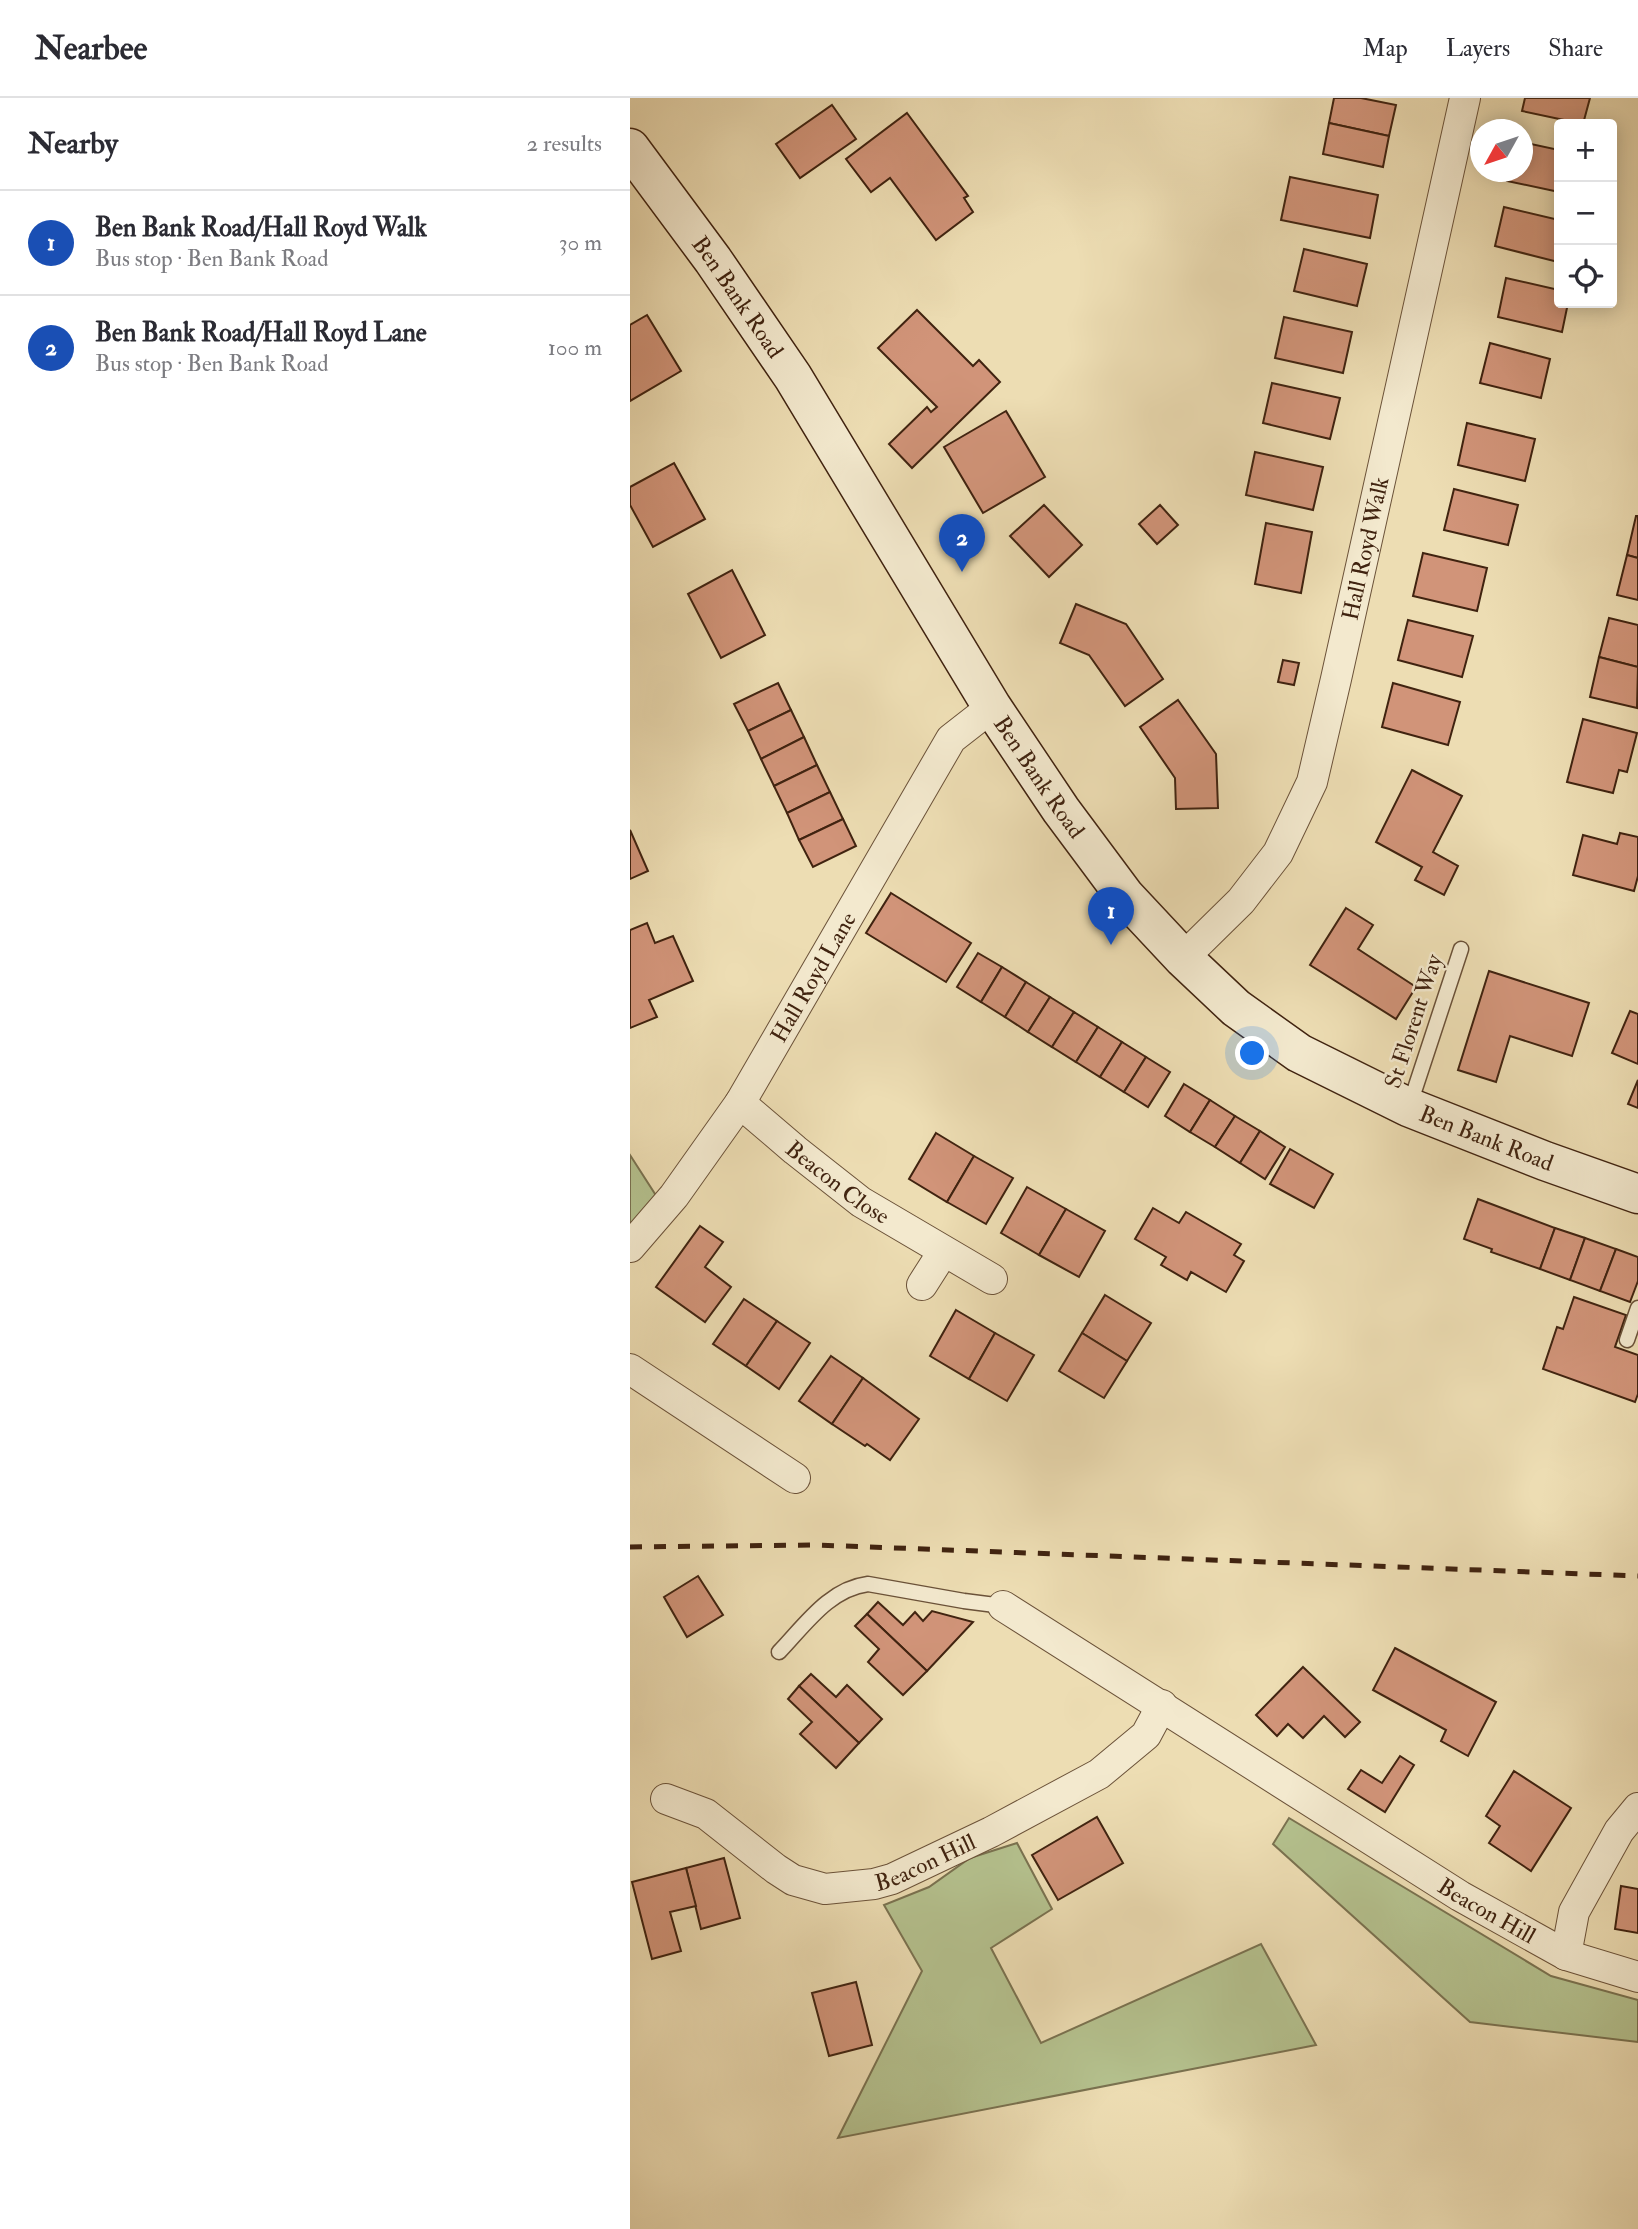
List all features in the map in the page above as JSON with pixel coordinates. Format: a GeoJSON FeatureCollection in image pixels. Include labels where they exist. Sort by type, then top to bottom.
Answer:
{"type":"FeatureCollection","features":[{"type":"Feature","properties":{"kind":"main road","name":"Ben Bank Road"},"geometry":{"type":"LineString","coordinates":[[630,148],[713,260],[793,377],[992,707],[1061,810],[1125,896],[1183,958],[1236,1008],[1299,1053],[1408,1107],[1638,1194]]}},
{"type":"Feature","properties":{"kind":"street","name":"Hall Royd Walk"},"geometry":{"type":"LineString","coordinates":[[1183,958],[1241,901],[1278,853],[1312,782],[1465,98]]}},
{"type":"Feature","properties":{"kind":"street","name":"Hall Royd Lane"},"geometry":{"type":"LineString","coordinates":[[630,1247],[674,1196],[740,1103],[951,739],[992,707]]}},
{"type":"Feature","properties":{"kind":"street","name":"Beacon Close"},"geometry":{"type":"LineString","coordinates":[[740,1103],[862,1202],[992,1279]]}},
{"type":"Feature","properties":{"kind":"street"},"geometry":{"type":"LineString","coordinates":[[922,1285],[943,1252]]}},
{"type":"Feature","properties":{"kind":"street"},"geometry":{"type":"LineString","coordinates":[[630,1369],[795,1478]]}},
{"type":"Feature","properties":{"kind":"street","name":"Beacon Hill"},"geometry":{"type":"LineString","coordinates":[[1003,1605],[1460,1896],[1566,1955],[1638,1977]]}},
{"type":"Feature","properties":{"kind":"street","name":"Beacon Hill"},"geometry":{"type":"LineString","coordinates":[[666,1798],[706,1814],[793,1880],[825,1889],[874,1884],[892,1879],[991,1832],[1099,1774],[1146,1735],[1162,1705]]}},
{"type":"Feature","properties":{"kind":"street","name":"Beacon Hill"},"geometry":{"type":"LineString","coordinates":[[1566,1955],[1574,1912],[1619,1830],[1638,1808]]}},
{"type":"Feature","properties":{"kind":"lane","name":"St Florent Way"},"geometry":{"type":"LineString","coordinates":[[1408,1107],[1461,949]]}},
{"type":"Feature","properties":{"kind":"lane"},"geometry":{"type":"LineString","coordinates":[[1627,1340],[1638,1308]]}},
{"type":"Feature","properties":{"kind":"lane","name":"Beacon Hill"},"geometry":{"type":"LineString","coordinates":[[779,1652],[827,1602],[854,1586],[868,1584],[1003,1605]]}},
{"type":"Feature","properties":{"kind":"green space"},"geometry":{"type":"Polygon","coordinates":[[[630,1155],[664,1208],[630,1247],[630,1155]]]}},
{"type":"Feature","properties":{"kind":"green space"},"geometry":{"type":"Polygon","coordinates":[[[1289,1818],[1551,1976],[1638,2000],[1638,2042],[1470,2022],[1273,1844],[1289,1818]]]}},
{"type":"Feature","properties":{"kind":"green space"},"geometry":{"type":"Polygon","coordinates":[[[1017,1843],[1052,1909],[991,1948],[1041,2043],[1261,1944],[1316,2045],[838,2138],[922,1971],[884,1905],[929,1887],[970,1858],[1017,1843]]]}},
{"type":"Feature","properties":{"kind":"building"},"geometry":{"type":"Polygon","coordinates":[[[1334,98],[1361,98],[1396,105],[1389,136],[1329,123],[1334,98]]]}},
{"type":"Feature","properties":{"kind":"building"},"geometry":{"type":"Polygon","coordinates":[[[1525,98],[1590,98],[1584,119],[1560,119],[1522,111],[1525,98]]]}},
{"type":"Feature","properties":{"kind":"building"},"geometry":{"type":"Polygon","coordinates":[[[832,105],[856,139],[800,178],[776,144],[832,105]]]}},
{"type":"Feature","properties":{"kind":"building"},"geometry":{"type":"Polygon","coordinates":[[[907,113],[968,196],[964,198],[973,212],[936,240],[890,178],[871,192],[846,159],[907,113]]]}},
{"type":"Feature","properties":{"kind":"building"},"geometry":{"type":"Polygon","coordinates":[[[1329,123],[1389,136],[1383,167],[1323,154],[1329,123]]]}},
{"type":"Feature","properties":{"kind":"building"},"geometry":{"type":"Polygon","coordinates":[[[1533,144],[1554,149],[1554,191],[1512,182],[1533,182],[1533,144]]]}},
{"type":"Feature","properties":{"kind":"building"},"geometry":{"type":"Polygon","coordinates":[[[1290,177],[1378,195],[1370,238],[1281,220],[1290,177]]]}},
{"type":"Feature","properties":{"kind":"building"},"geometry":{"type":"Polygon","coordinates":[[[1504,207],[1554,219],[1554,261],[1495,246],[1504,207]]]}},
{"type":"Feature","properties":{"kind":"building"},"geometry":{"type":"Polygon","coordinates":[[[1304,249],[1367,264],[1357,306],[1294,291],[1304,249]]]}},
{"type":"Feature","properties":{"kind":"building"},"geometry":{"type":"Polygon","coordinates":[[[1506,278],[1554,289],[1554,308],[1567,308],[1562,332],[1498,317],[1506,278]]]}},
{"type":"Feature","properties":{"kind":"building"},"geometry":{"type":"Polygon","coordinates":[[[917,310],[973,366],[979,360],[1000,382],[912,468],[889,444],[927,407],[931,412],[937,407],[878,348],[917,310]]]}},
{"type":"Feature","properties":{"kind":"building"},"geometry":{"type":"Polygon","coordinates":[[[647,315],[681,371],[630,401],[630,325],[647,315]]]}},
{"type":"Feature","properties":{"kind":"building"},"geometry":{"type":"Polygon","coordinates":[[[1284,317],[1352,332],[1343,373],[1275,358],[1284,317]]]}},
{"type":"Feature","properties":{"kind":"building"},"geometry":{"type":"Polygon","coordinates":[[[1490,343],[1550,359],[1541,398],[1480,383],[1490,343]]]}},
{"type":"Feature","properties":{"kind":"building"},"geometry":{"type":"Polygon","coordinates":[[[1272,383],[1340,398],[1330,439],[1263,423],[1272,383]]]}},
{"type":"Feature","properties":{"kind":"building"},"geometry":{"type":"Polygon","coordinates":[[[1006,411],[1045,477],[983,513],[944,447],[1006,411]]]}},
{"type":"Feature","properties":{"kind":"building"},"geometry":{"type":"Polygon","coordinates":[[[1467,423],[1535,439],[1525,481],[1458,465],[1467,423]]]}},
{"type":"Feature","properties":{"kind":"building"},"geometry":{"type":"Polygon","coordinates":[[[1255,452],[1323,467],[1313,510],[1246,495],[1255,452]]]}},
{"type":"Feature","properties":{"kind":"building"},"geometry":{"type":"Polygon","coordinates":[[[674,463],[705,519],[653,547],[630,505],[630,487],[674,463]]]}},
{"type":"Feature","properties":{"kind":"building"},"geometry":{"type":"Polygon","coordinates":[[[1454,489],[1518,505],[1508,545],[1444,530],[1454,489]]]}},
{"type":"Feature","properties":{"kind":"building"},"geometry":{"type":"Polygon","coordinates":[[[1044,505],[1082,545],[1049,577],[1010,536],[1044,505]]]}},
{"type":"Feature","properties":{"kind":"building"},"geometry":{"type":"Polygon","coordinates":[[[1160,505],[1178,525],[1157,544],[1139,524],[1160,505]]]}},
{"type":"Feature","properties":{"kind":"building"},"geometry":{"type":"Polygon","coordinates":[[[1638,516],[1638,558],[1627,555],[1638,516]]]}},
{"type":"Feature","properties":{"kind":"building"},"geometry":{"type":"Polygon","coordinates":[[[1266,523],[1312,532],[1301,593],[1255,584],[1266,523]]]}},
{"type":"Feature","properties":{"kind":"building"},"geometry":{"type":"Polygon","coordinates":[[[1423,553],[1487,568],[1477,611],[1413,596],[1423,553]]]}},
{"type":"Feature","properties":{"kind":"building"},"geometry":{"type":"Polygon","coordinates":[[[1627,555],[1638,558],[1638,600],[1617,595],[1627,555]]]}},
{"type":"Feature","properties":{"kind":"building"},"geometry":{"type":"Polygon","coordinates":[[[732,570],[765,635],[721,658],[688,594],[732,570]]]}},
{"type":"Feature","properties":{"kind":"building"},"geometry":{"type":"Polygon","coordinates":[[[1076,604],[1126,624],[1163,679],[1125,706],[1089,655],[1060,643],[1076,604]]]}},
{"type":"Feature","properties":{"kind":"building"},"geometry":{"type":"Polygon","coordinates":[[[1609,618],[1638,625],[1638,667],[1599,657],[1609,618]]]}},
{"type":"Feature","properties":{"kind":"building"},"geometry":{"type":"Polygon","coordinates":[[[1408,620],[1473,636],[1462,677],[1398,660],[1408,620]]]}},
{"type":"Feature","properties":{"kind":"building"},"geometry":{"type":"Polygon","coordinates":[[[1599,657],[1638,667],[1637,708],[1590,697],[1599,657]]]}},
{"type":"Feature","properties":{"kind":"building"},"geometry":{"type":"Polygon","coordinates":[[[1283,660],[1299,663],[1294,685],[1278,682],[1283,660]]]}},
{"type":"Feature","properties":{"kind":"building"},"geometry":{"type":"Polygon","coordinates":[[[778,683],[791,710],[748,731],[734,704],[778,683]]]}},
{"type":"Feature","properties":{"kind":"building"},"geometry":{"type":"Polygon","coordinates":[[[1393,683],[1460,702],[1448,745],[1382,727],[1393,683]]]}},
{"type":"Feature","properties":{"kind":"building"},"geometry":{"type":"Polygon","coordinates":[[[1178,700],[1216,754],[1218,808],[1176,809],[1175,778],[1140,727],[1178,700]]]}},
{"type":"Feature","properties":{"kind":"building"},"geometry":{"type":"Polygon","coordinates":[[[791,710],[804,737],[761,759],[748,731],[791,710]]]}},
{"type":"Feature","properties":{"kind":"building"},"geometry":{"type":"Polygon","coordinates":[[[1583,719],[1637,733],[1627,772],[1619,770],[1613,793],[1567,782],[1583,719]]]}},
{"type":"Feature","properties":{"kind":"building"},"geometry":{"type":"Polygon","coordinates":[[[804,737],[817,765],[774,786],[761,759],[804,737]]]}},
{"type":"Feature","properties":{"kind":"building"},"geometry":{"type":"Polygon","coordinates":[[[817,765],[830,792],[787,813],[774,786],[817,765]]]}},
{"type":"Feature","properties":{"kind":"building"},"geometry":{"type":"Polygon","coordinates":[[[1412,770],[1462,796],[1433,852],[1458,866],[1444,895],[1415,880],[1422,867],[1376,842],[1412,770]]]}},
{"type":"Feature","properties":{"kind":"building"},"geometry":{"type":"Polygon","coordinates":[[[830,792],[843,819],[799,840],[787,813],[830,792]]]}},
{"type":"Feature","properties":{"kind":"building"},"geometry":{"type":"Polygon","coordinates":[[[843,819],[856,846],[813,867],[799,840],[843,819]]]}},
{"type":"Feature","properties":{"kind":"building"},"geometry":{"type":"Polygon","coordinates":[[[630,830],[648,871],[630,879],[630,830]]]}},
{"type":"Feature","properties":{"kind":"building"},"geometry":{"type":"Polygon","coordinates":[[[1620,833],[1638,837],[1638,876],[1634,891],[1573,875],[1583,835],[1617,844],[1620,833]]]}},
{"type":"Feature","properties":{"kind":"building"},"geometry":{"type":"Polygon","coordinates":[[[891,893],[971,943],[946,982],[866,933],[891,893]]]}},
{"type":"Feature","properties":{"kind":"building"},"geometry":{"type":"Polygon","coordinates":[[[1346,908],[1373,925],[1358,949],[1416,987],[1396,1019],[1310,965],[1346,908]]]}},
{"type":"Feature","properties":{"kind":"building"},"geometry":{"type":"Polygon","coordinates":[[[647,923],[655,943],[673,936],[693,981],[649,1000],[657,1017],[630,1028],[630,930],[647,923]]]}},
{"type":"Feature","properties":{"kind":"building"},"geometry":{"type":"Polygon","coordinates":[[[978,953],[1002,967],[981,1002],[957,987],[978,953]]]}},
{"type":"Feature","properties":{"kind":"building"},"geometry":{"type":"Polygon","coordinates":[[[1002,967],[1026,982],[1005,1017],[981,1002],[1002,967]]]}},
{"type":"Feature","properties":{"kind":"building"},"geometry":{"type":"Polygon","coordinates":[[[1489,971],[1589,1003],[1572,1056],[1510,1036],[1496,1082],[1458,1070],[1489,971]]]}},
{"type":"Feature","properties":{"kind":"building"},"geometry":{"type":"Polygon","coordinates":[[[1026,982],[1050,997],[1028,1032],[1005,1017],[1026,982]]]}},
{"type":"Feature","properties":{"kind":"building"},"geometry":{"type":"Polygon","coordinates":[[[1050,997],[1074,1012],[1052,1047],[1028,1032],[1050,997]]]}},
{"type":"Feature","properties":{"kind":"building"},"geometry":{"type":"Polygon","coordinates":[[[1630,1011],[1638,1014],[1638,1064],[1612,1053],[1630,1011]]]}},
{"type":"Feature","properties":{"kind":"building"},"geometry":{"type":"Polygon","coordinates":[[[1074,1012],[1098,1027],[1076,1062],[1052,1047],[1074,1012]]]}},
{"type":"Feature","properties":{"kind":"building"},"geometry":{"type":"Polygon","coordinates":[[[1098,1027],[1122,1042],[1100,1077],[1076,1062],[1098,1027]]]}},
{"type":"Feature","properties":{"kind":"building"},"geometry":{"type":"Polygon","coordinates":[[[1122,1042],[1146,1057],[1124,1092],[1100,1077],[1122,1042]]]}},
{"type":"Feature","properties":{"kind":"building"},"geometry":{"type":"Polygon","coordinates":[[[1146,1057],[1170,1072],[1148,1107],[1124,1092],[1146,1057]]]}},
{"type":"Feature","properties":{"kind":"building"},"geometry":{"type":"Polygon","coordinates":[[[1638,1080],[1638,1108],[1628,1104],[1638,1080]]]}},
{"type":"Feature","properties":{"kind":"building"},"geometry":{"type":"Polygon","coordinates":[[[1184,1084],[1210,1100],[1190,1132],[1165,1116],[1184,1084]]]}},
{"type":"Feature","properties":{"kind":"building"},"geometry":{"type":"Polygon","coordinates":[[[1210,1100],[1235,1116],[1215,1147],[1190,1132],[1210,1100]]]}},
{"type":"Feature","properties":{"kind":"building"},"geometry":{"type":"Polygon","coordinates":[[[1235,1116],[1260,1131],[1240,1163],[1215,1147],[1235,1116]]]}},
{"type":"Feature","properties":{"kind":"building"},"geometry":{"type":"Polygon","coordinates":[[[1260,1131],[1285,1147],[1265,1179],[1240,1163],[1260,1131]]]}},
{"type":"Feature","properties":{"kind":"building"},"geometry":{"type":"Polygon","coordinates":[[[936,1133],[974,1156],[947,1202],[909,1179],[936,1133]]]}},
{"type":"Feature","properties":{"kind":"building"},"geometry":{"type":"Polygon","coordinates":[[[1290,1149],[1333,1174],[1314,1208],[1270,1184],[1290,1149]]]}},
{"type":"Feature","properties":{"kind":"building"},"geometry":{"type":"Polygon","coordinates":[[[974,1156],[1013,1178],[986,1224],[947,1202],[974,1156]]]}},
{"type":"Feature","properties":{"kind":"building"},"geometry":{"type":"Polygon","coordinates":[[[1027,1187],[1066,1209],[1039,1255],[1001,1233],[1027,1187]]]}},
{"type":"Feature","properties":{"kind":"building"},"geometry":{"type":"Polygon","coordinates":[[[1478,1199],[1555,1228],[1540,1269],[1491,1252],[1492,1249],[1464,1239],[1478,1199]]]}},
{"type":"Feature","properties":{"kind":"building"},"geometry":{"type":"Polygon","coordinates":[[[1153,1208],[1179,1223],[1186,1212],[1241,1244],[1234,1255],[1244,1261],[1226,1292],[1191,1272],[1187,1280],[1161,1265],[1166,1257],[1135,1239],[1153,1208]]]}},
{"type":"Feature","properties":{"kind":"building"},"geometry":{"type":"Polygon","coordinates":[[[1066,1209],[1105,1231],[1079,1277],[1039,1255],[1066,1209]]]}},
{"type":"Feature","properties":{"kind":"building"},"geometry":{"type":"Polygon","coordinates":[[[700,1226],[723,1242],[705,1267],[731,1287],[705,1322],[656,1287],[700,1226]]]}},
{"type":"Feature","properties":{"kind":"building"},"geometry":{"type":"Polygon","coordinates":[[[1555,1228],[1585,1238],[1570,1280],[1540,1269],[1555,1228]]]}},
{"type":"Feature","properties":{"kind":"building"},"geometry":{"type":"Polygon","coordinates":[[[1585,1238],[1616,1249],[1600,1291],[1570,1280],[1585,1238]]]}},
{"type":"Feature","properties":{"kind":"building"},"geometry":{"type":"Polygon","coordinates":[[[1616,1249],[1638,1257],[1638,1281],[1630,1302],[1600,1291],[1616,1249]]]}},
{"type":"Feature","properties":{"kind":"building"},"geometry":{"type":"Polygon","coordinates":[[[1105,1295],[1151,1323],[1127,1361],[1082,1333],[1105,1295]]]}},
{"type":"Feature","properties":{"kind":"building"},"geometry":{"type":"Polygon","coordinates":[[[1574,1297],[1626,1315],[1615,1347],[1638,1355],[1638,1394],[1635,1402],[1543,1369],[1557,1327],[1563,1329],[1574,1297]]]}},
{"type":"Feature","properties":{"kind":"building"},"geometry":{"type":"Polygon","coordinates":[[[744,1299],[777,1321],[746,1366],[713,1344],[744,1299]]]}},
{"type":"Feature","properties":{"kind":"building"},"geometry":{"type":"Polygon","coordinates":[[[956,1310],[995,1333],[969,1379],[930,1356],[956,1310]]]}},
{"type":"Feature","properties":{"kind":"building"},"geometry":{"type":"Polygon","coordinates":[[[777,1321],[810,1343],[779,1389],[746,1366],[777,1321]]]}},
{"type":"Feature","properties":{"kind":"building"},"geometry":{"type":"Polygon","coordinates":[[[995,1333],[1034,1355],[1007,1401],[969,1379],[995,1333]]]}},
{"type":"Feature","properties":{"kind":"building"},"geometry":{"type":"Polygon","coordinates":[[[1082,1333],[1127,1361],[1104,1398],[1059,1371],[1082,1333]]]}},
{"type":"Feature","properties":{"kind":"building"},"geometry":{"type":"Polygon","coordinates":[[[831,1356],[863,1378],[832,1424],[799,1401],[831,1356]]]}},
{"type":"Feature","properties":{"kind":"building"},"geometry":{"type":"Polygon","coordinates":[[[863,1378],[919,1419],[890,1460],[832,1424],[863,1378]]]}},
{"type":"Feature","properties":{"kind":"building"},"geometry":{"type":"Polygon","coordinates":[[[698,1576],[723,1615],[687,1637],[664,1597],[698,1576]]]}},
{"type":"Feature","properties":{"kind":"building"},"geometry":{"type":"Polygon","coordinates":[[[878,1602],[903,1625],[915,1612],[923,1621],[932,1611],[973,1622],[927,1671],[867,1614],[878,1602]]]}},
{"type":"Feature","properties":{"kind":"building"},"geometry":{"type":"Polygon","coordinates":[[[867,1614],[927,1671],[903,1695],[868,1662],[879,1649],[855,1626],[867,1614]]]}},
{"type":"Feature","properties":{"kind":"building"},"geometry":{"type":"Polygon","coordinates":[[[1395,1648],[1496,1702],[1468,1756],[1441,1741],[1446,1730],[1373,1690],[1395,1648]]]}},
{"type":"Feature","properties":{"kind":"building"},"geometry":{"type":"Polygon","coordinates":[[[1303,1667],[1360,1722],[1345,1737],[1324,1716],[1303,1738],[1288,1724],[1277,1736],[1256,1715],[1303,1667]]]}},
{"type":"Feature","properties":{"kind":"building"},"geometry":{"type":"Polygon","coordinates":[[[811,1674],[836,1697],[847,1685],[882,1719],[859,1743],[799,1686],[811,1674]]]}},
{"type":"Feature","properties":{"kind":"building"},"geometry":{"type":"Polygon","coordinates":[[[799,1686],[859,1743],[836,1768],[800,1734],[812,1722],[788,1699],[799,1686]]]}},
{"type":"Feature","properties":{"kind":"building"},"geometry":{"type":"Polygon","coordinates":[[[1400,1756],[1414,1765],[1385,1812],[1348,1789],[1361,1770],[1382,1783],[1400,1756]]]}},
{"type":"Feature","properties":{"kind":"building"},"geometry":{"type":"Polygon","coordinates":[[[1514,1771],[1571,1808],[1531,1871],[1489,1843],[1500,1826],[1486,1816],[1514,1771]]]}},
{"type":"Feature","properties":{"kind":"building"},"geometry":{"type":"Polygon","coordinates":[[[1097,1817],[1123,1863],[1058,1900],[1032,1855],[1097,1817]]]}},
{"type":"Feature","properties":{"kind":"building"},"geometry":{"type":"Polygon","coordinates":[[[724,1858],[740,1918],[701,1929],[686,1868],[724,1858]]]}},
{"type":"Feature","properties":{"kind":"building"},"geometry":{"type":"Polygon","coordinates":[[[686,1868],[696,1906],[670,1912],[681,1951],[652,1959],[632,1882],[686,1868]]]}},
{"type":"Feature","properties":{"kind":"building"},"geometry":{"type":"Polygon","coordinates":[[[1621,1886],[1638,1889],[1638,1933],[1615,1929],[1621,1886]]]}},
{"type":"Feature","properties":{"kind":"building"},"geometry":{"type":"Polygon","coordinates":[[[856,1982],[872,2045],[829,2056],[812,1993],[856,1982]]]}},
{"type":"Feature","properties":{"kind":"railway"},"geometry":{"type":"LineString","coordinates":[[630,1547],[817,1545],[1638,1576]]}},
{"type":"Feature","properties":{"kind":"place","name":"Ben Bank Road/Hall Royd Lane"},"geometry":{"type":"Point","coordinates":[962,572]}},
{"type":"Feature","properties":{"kind":"place","name":"Ben Bank Road/Hall Royd Walk"},"geometry":{"type":"Point","coordinates":[1111,945]}}]}
